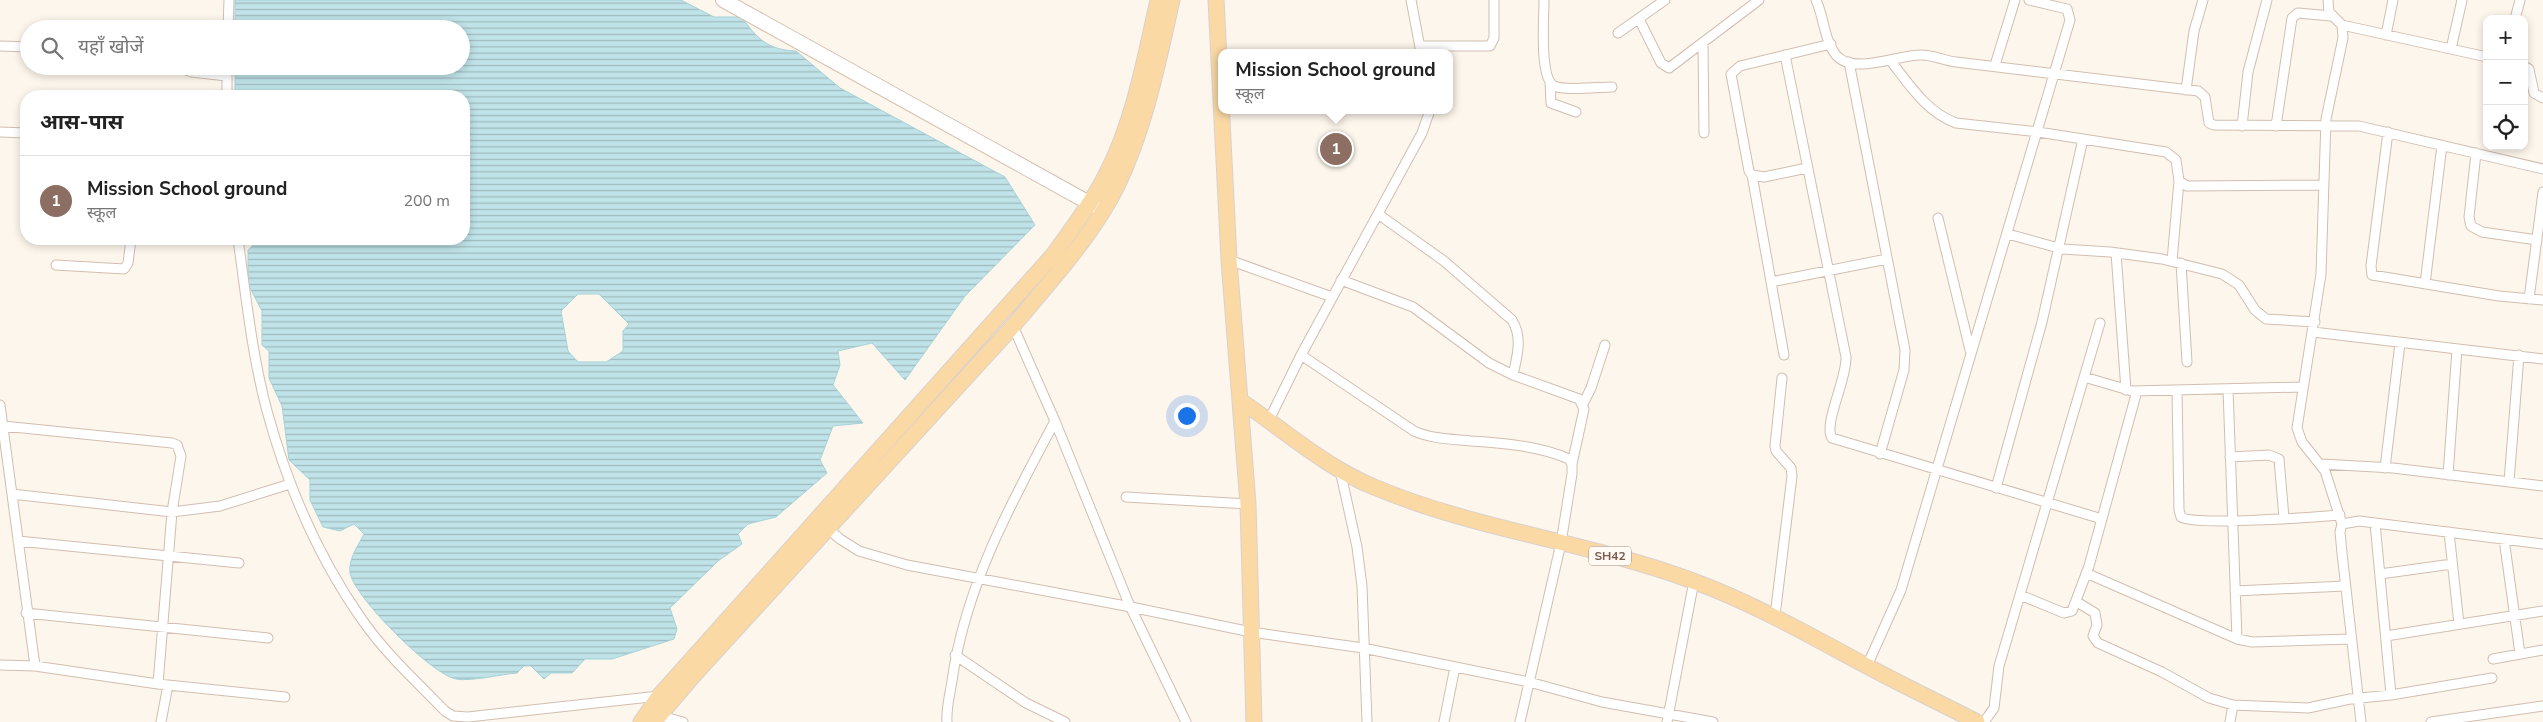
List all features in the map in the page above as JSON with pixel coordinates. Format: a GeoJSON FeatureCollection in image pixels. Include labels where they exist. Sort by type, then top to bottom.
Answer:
{"type":"FeatureCollection","features":[{"type":"Feature","properties":{"kind":"main road"},"geometry":{"type":"LineString","coordinates":[[723,0],[1096,207]]}},
{"type":"Feature","properties":{"kind":"main road"},"geometry":{"type":"LineString","coordinates":[[823,524],[1013,326],[1059,271],[1096,207],[1133,106],[1158,0]]}},
{"type":"Feature","properties":{"kind":"main road"},"geometry":{"type":"LineString","coordinates":[[650,717],[823,524],[1054,254],[1117,186],[1143,118],[1172,0]]}},
{"type":"Feature","properties":{"kind":"main road"},"geometry":{"type":"LineString","coordinates":[[1216,0],[1218,49]]}},
{"type":"Feature","properties":{"kind":"main road"},"geometry":{"type":"LineString","coordinates":[[1222,114],[1229,260],[1248,504],[1254,722]]}},
{"type":"Feature","properties":{"kind":"main road","name":"SH42"},"geometry":{"type":"LineString","coordinates":[[1241,401],[1340,470],[1374,487],[1427,506],[1646,565],[1694,581],[1775,616],[1867,666],[1977,722]]}},
{"type":"Feature","properties":{"kind":"street"},"geometry":{"type":"LineString","coordinates":[[228,20],[229,0]]}},
{"type":"Feature","properties":{"kind":"street"},"geometry":{"type":"LineString","coordinates":[[1410,0],[1421,49],[1490,46],[1494,38],[1494,0]]}},
{"type":"Feature","properties":{"kind":"street"},"geometry":{"type":"LineString","coordinates":[[1544,0],[1545,69],[1550,82],[1550,103],[1576,112]]}},
{"type":"Feature","properties":{"kind":"street"},"geometry":{"type":"LineString","coordinates":[[1618,33],[1665,0]]}},
{"type":"Feature","properties":{"kind":"street"},"geometry":{"type":"LineString","coordinates":[[1638,18],[1665,66],[1675,65],[1758,0]]}},
{"type":"Feature","properties":{"kind":"street"},"geometry":{"type":"LineString","coordinates":[[1816,0],[1831,44],[1840,58],[1849,62],[1868,63],[1922,55],[1949,61],[1995,65],[2198,91],[2205,98],[2209,123],[2242,126],[2359,126],[2543,169]]}},
{"type":"Feature","properties":{"kind":"street"},"geometry":{"type":"LineString","coordinates":[[1995,65],[2015,0]]}},
{"type":"Feature","properties":{"kind":"street"},"geometry":{"type":"LineString","coordinates":[[1867,666],[1901,590],[1938,471],[2070,20],[2070,12],[2062,7],[2029,0]]}},
{"type":"Feature","properties":{"kind":"street"},"geometry":{"type":"LineString","coordinates":[[2186,90],[2194,32],[2204,0]]}},
{"type":"Feature","properties":{"kind":"street"},"geometry":{"type":"LineString","coordinates":[[2242,126],[2248,72],[2267,0]]}},
{"type":"Feature","properties":{"kind":"street"},"geometry":{"type":"LineString","coordinates":[[2328,0],[2331,16],[2342,25],[2483,56]]}},
{"type":"Feature","properties":{"kind":"street"},"geometry":{"type":"LineString","coordinates":[[2386,35],[2393,0]]}},
{"type":"Feature","properties":{"kind":"street"},"geometry":{"type":"LineString","coordinates":[[2451,50],[2462,0]]}},
{"type":"Feature","properties":{"kind":"street"},"geometry":{"type":"LineString","coordinates":[[2516,15],[2520,0]]}},
{"type":"Feature","properties":{"kind":"street"},"geometry":{"type":"LineString","coordinates":[[2276,126],[2292,18],[2298,13],[2331,16]]}},
{"type":"Feature","properties":{"kind":"street"},"geometry":{"type":"LineString","coordinates":[[2342,25],[2343,38],[2326,125],[2321,274],[2315,322],[2298,419],[2298,435],[2321,464],[2329,481],[2341,520],[2340,532],[2345,586],[2361,722]]}},
{"type":"Feature","properties":{"kind":"street"},"geometry":{"type":"LineString","coordinates":[[1703,43],[1704,133]]}},
{"type":"Feature","properties":{"kind":"street"},"geometry":{"type":"LineString","coordinates":[[1784,355],[1752,175],[1749,171],[1731,74],[1740,66],[1831,44]]}},
{"type":"Feature","properties":{"kind":"street"},"geometry":{"type":"LineString","coordinates":[[0,46],[20,47]]}},
{"type":"Feature","properties":{"kind":"street"},"geometry":{"type":"LineString","coordinates":[[1785,55],[1846,366],[1828,429],[1829,434],[1837,441],[2102,518]]}},
{"type":"Feature","properties":{"kind":"street"},"geometry":{"type":"LineString","coordinates":[[1890,60],[1919,97],[1944,119],[1970,126],[2038,132],[2171,154],[2176,160],[2179,181],[2176,262],[2187,362]]}},
{"type":"Feature","properties":{"kind":"street"},"geometry":{"type":"LineString","coordinates":[[1849,62],[1904,342],[1905,361],[1880,454]]}},
{"type":"Feature","properties":{"kind":"street"},"geometry":{"type":"LineString","coordinates":[[2528,68],[2534,92],[2543,98]]}},
{"type":"Feature","properties":{"kind":"street"},"geometry":{"type":"LineString","coordinates":[[218,75],[227,76],[227,90]]}},
{"type":"Feature","properties":{"kind":"street"},"geometry":{"type":"LineString","coordinates":[[1550,82],[1558,87],[1612,87]]}},
{"type":"Feature","properties":{"kind":"street"},"geometry":{"type":"LineString","coordinates":[[1269,420],[1301,355],[1422,133],[1429,114]]}},
{"type":"Feature","properties":{"kind":"street"},"geometry":{"type":"LineString","coordinates":[[0,132],[20,134]]}},
{"type":"Feature","properties":{"kind":"street"},"geometry":{"type":"LineString","coordinates":[[2388,132],[2371,271],[2375,276],[2543,300]]}},
{"type":"Feature","properties":{"kind":"street"},"geometry":{"type":"LineString","coordinates":[[1996,488],[2038,338],[2083,139]]}},
{"type":"Feature","properties":{"kind":"street"},"geometry":{"type":"LineString","coordinates":[[2425,284],[2442,145]]}},
{"type":"Feature","properties":{"kind":"street"},"geometry":{"type":"LineString","coordinates":[[2476,153],[2469,217],[2471,226],[2482,232],[2537,240]]}},
{"type":"Feature","properties":{"kind":"street"},"geometry":{"type":"LineString","coordinates":[[1752,175],[1764,177],[1806,168]]}},
{"type":"Feature","properties":{"kind":"street"},"geometry":{"type":"LineString","coordinates":[[2179,181],[2187,186],[2194,187],[2324,185]]}},
{"type":"Feature","properties":{"kind":"street"},"geometry":{"type":"LineString","coordinates":[[2529,299],[2543,192]]}},
{"type":"Feature","properties":{"kind":"street"},"geometry":{"type":"LineString","coordinates":[[1378,214],[1444,260],[1512,320],[1519,334],[1513,375]]}},
{"type":"Feature","properties":{"kind":"street"},"geometry":{"type":"LineString","coordinates":[[1938,218],[1971,356]]}},
{"type":"Feature","properties":{"kind":"street"},"geometry":{"type":"LineString","coordinates":[[2008,234],[2058,248],[2116,252],[2176,262],[2230,278],[2243,290],[2255,310],[2266,318],[2315,322]]}},
{"type":"Feature","properties":{"kind":"street"},"geometry":{"type":"LineString","coordinates":[[56,265],[124,268],[128,263],[130,245]]}},
{"type":"Feature","properties":{"kind":"street"},"geometry":{"type":"LineString","coordinates":[[239,245],[251,330],[267,410],[290,484],[333,572],[364,622],[385,649],[452,719],[665,699]]}},
{"type":"Feature","properties":{"kind":"street"},"geometry":{"type":"LineString","coordinates":[[2116,252],[2126,390]]}},
{"type":"Feature","properties":{"kind":"street"},"geometry":{"type":"LineString","coordinates":[[1770,282],[1887,259]]}},
{"type":"Feature","properties":{"kind":"street"},"geometry":{"type":"LineString","coordinates":[[1229,260],[1332,297]]}},
{"type":"Feature","properties":{"kind":"street"},"geometry":{"type":"LineString","coordinates":[[1341,280],[1412,307],[1489,363],[1513,375],[1570,396],[1583,404]]}},
{"type":"Feature","properties":{"kind":"street"},"geometry":{"type":"LineString","coordinates":[[1984,722],[1994,708],[1998,672],[2100,324]]}},
{"type":"Feature","properties":{"kind":"street"},"geometry":{"type":"LineString","coordinates":[[1013,326],[1055,421],[1130,607],[1186,722]]}},
{"type":"Feature","properties":{"kind":"street"},"geometry":{"type":"LineString","coordinates":[[2313,332],[2543,358]]}},
{"type":"Feature","properties":{"kind":"street"},"geometry":{"type":"LineString","coordinates":[[2385,468],[2400,343]]}},
{"type":"Feature","properties":{"kind":"street"},"geometry":{"type":"LineString","coordinates":[[1520,722],[1561,543],[1572,464],[1583,417],[1583,404],[1591,388],[1605,344]]}},
{"type":"Feature","properties":{"kind":"street"},"geometry":{"type":"LineString","coordinates":[[2448,475],[2457,349]]}},
{"type":"Feature","properties":{"kind":"street"},"geometry":{"type":"LineString","coordinates":[[1301,355],[1414,431],[1425,436],[1494,442],[1548,452],[1569,459],[1572,464]]}},
{"type":"Feature","properties":{"kind":"street"},"geometry":{"type":"LineString","coordinates":[[2509,482],[2519,356]]}},
{"type":"Feature","properties":{"kind":"street"},"geometry":{"type":"LineString","coordinates":[[2084,376],[2126,390],[2138,391],[2303,387]]}},
{"type":"Feature","properties":{"kind":"street"},"geometry":{"type":"LineString","coordinates":[[1775,616],[1792,492],[1790,468],[1776,451],[1775,446],[1782,378]]}},
{"type":"Feature","properties":{"kind":"street"},"geometry":{"type":"LineString","coordinates":[[2228,389],[2237,639]]}},
{"type":"Feature","properties":{"kind":"street"},"geometry":{"type":"LineString","coordinates":[[2177,390],[2180,514],[2188,520],[2284,518],[2341,520],[2543,544]]}},
{"type":"Feature","properties":{"kind":"street"},"geometry":{"type":"LineString","coordinates":[[2020,595],[2064,613],[2072,611],[2077,602],[2086,573],[2138,391]]}},
{"type":"Feature","properties":{"kind":"street"},"geometry":{"type":"LineString","coordinates":[[0,404],[26,613],[35,666]]}},
{"type":"Feature","properties":{"kind":"street"},"geometry":{"type":"LineString","coordinates":[[947,722],[955,655],[978,578],[1020,486],[1055,421]]}},
{"type":"Feature","properties":{"kind":"street"},"geometry":{"type":"LineString","coordinates":[[3,426],[176,445],[181,456],[172,512],[158,684]]}},
{"type":"Feature","properties":{"kind":"street"},"geometry":{"type":"LineString","coordinates":[[2230,457],[2269,455],[2279,459],[2284,518]]}},
{"type":"Feature","properties":{"kind":"street"},"geometry":{"type":"LineString","coordinates":[[2321,464],[2385,468],[2543,486]]}},
{"type":"Feature","properties":{"kind":"street"},"geometry":{"type":"LineString","coordinates":[[1340,470],[1357,547],[1362,586],[1367,722]]}},
{"type":"Feature","properties":{"kind":"street"},"geometry":{"type":"LineString","coordinates":[[12,494],[172,512],[199,510],[234,502],[290,484]]}},
{"type":"Feature","properties":{"kind":"street"},"geometry":{"type":"LineString","coordinates":[[1126,497],[1248,504]]}},
{"type":"Feature","properties":{"kind":"street"},"geometry":{"type":"LineString","coordinates":[[823,524],[859,551],[907,565],[1251,632],[1363,648],[1529,682],[1667,718],[1713,722]]}},
{"type":"Feature","properties":{"kind":"street"},"geometry":{"type":"LineString","coordinates":[[2375,524],[2391,695]]}},
{"type":"Feature","properties":{"kind":"street"},"geometry":{"type":"LineString","coordinates":[[2449,532],[2459,624]]}},
{"type":"Feature","properties":{"kind":"street"},"geometry":{"type":"LineString","coordinates":[[2504,539],[2520,654]]}},
{"type":"Feature","properties":{"kind":"street"},"geometry":{"type":"LineString","coordinates":[[18,541],[239,563]]}},
{"type":"Feature","properties":{"kind":"street"},"geometry":{"type":"LineString","coordinates":[[2380,574],[2452,564]]}},
{"type":"Feature","properties":{"kind":"street"},"geometry":{"type":"LineString","coordinates":[[2086,573],[2237,639],[2252,642],[2351,639]]}},
{"type":"Feature","properties":{"kind":"street"},"geometry":{"type":"LineString","coordinates":[[1667,718],[1694,581]]}},
{"type":"Feature","properties":{"kind":"street"},"geometry":{"type":"LineString","coordinates":[[2235,591],[2345,586]]}},
{"type":"Feature","properties":{"kind":"street"},"geometry":{"type":"LineString","coordinates":[[2077,602],[2096,613],[2097,625],[2093,636],[2098,643],[2162,672],[2209,698],[2233,705],[2308,708],[2358,698],[2391,695],[2492,678]]}},
{"type":"Feature","properties":{"kind":"street"},"geometry":{"type":"LineString","coordinates":[[2386,636],[2543,611]]}},
{"type":"Feature","properties":{"kind":"street"},"geometry":{"type":"LineString","coordinates":[[26,613],[268,638]]}},
{"type":"Feature","properties":{"kind":"street"},"geometry":{"type":"LineString","coordinates":[[2493,659],[2543,650]]}},
{"type":"Feature","properties":{"kind":"street"},"geometry":{"type":"LineString","coordinates":[[955,655],[1026,703],[1065,722]]}},
{"type":"Feature","properties":{"kind":"street"},"geometry":{"type":"LineString","coordinates":[[0,664],[35,666],[158,684],[285,697]]}},
{"type":"Feature","properties":{"kind":"street"},"geometry":{"type":"LineString","coordinates":[[1444,722],[1455,667]]}},
{"type":"Feature","properties":{"kind":"street"},"geometry":{"type":"LineString","coordinates":[[161,722],[168,685]]}},
{"type":"Feature","properties":{"kind":"street"},"geometry":{"type":"LineString","coordinates":[[2230,722],[2233,705]]}},
{"type":"Feature","properties":{"kind":"street"},"geometry":{"type":"LineString","coordinates":[[2431,722],[2543,706]]}},
{"type":"Feature","properties":{"kind":"street"},"geometry":{"type":"LineString","coordinates":[[650,717],[683,722]]}},
{"type":"Feature","properties":{"kind":"water"},"geometry":{"type":"Polygon","coordinates":[[[235,0],[681,0],[714,17],[742,17],[758,37],[778,48],[796,51],[840,88],[1005,177],[1035,225],[965,296],[905,380],[872,343],[838,351],[840,365],[833,385],[863,423],[833,426],[820,460],[827,473],[776,517],[748,524],[738,534],[742,544],[718,561],[670,608],[677,629],[674,639],[612,659],[585,659],[572,673],[551,673],[544,679],[531,666],[524,666],[517,673],[477,679],[456,679],[430,664],[413,650],[365,599],[350,573],[350,563],[364,534],[354,524],[340,531],[323,527],[310,500],[310,480],[289,460],[282,406],[269,378],[269,351],[262,345],[262,311],[248,284],[248,250],[253,245],[470,245],[470,90],[235,90],[235,75],[470,75],[470,20],[235,20],[235,0]],[[578,294],[561,311],[568,351],[578,362],[606,362],[623,351],[623,331],[629,324],[599,294],[578,294]]]}},
{"type":"Feature","properties":{"kind":"place","name":"Mission School ground"},"geometry":{"type":"Point","coordinates":[1336,149]}}]}
